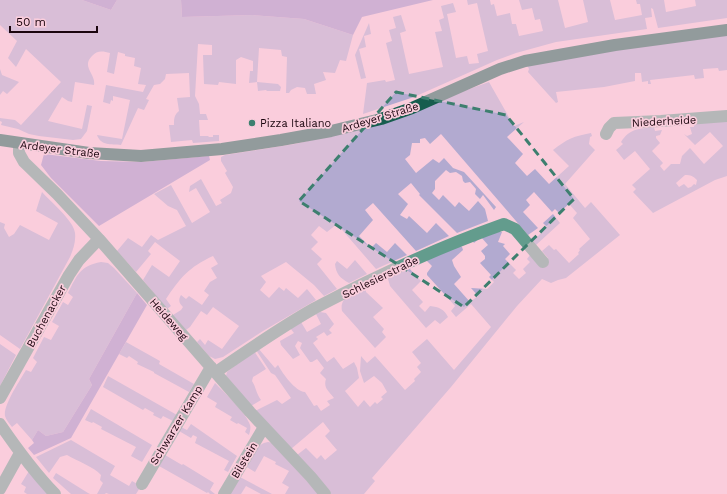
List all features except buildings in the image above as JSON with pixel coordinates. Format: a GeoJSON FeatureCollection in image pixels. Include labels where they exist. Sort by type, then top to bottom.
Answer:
{"type":"FeatureCollection","features":[{"type":"Feature","properties":{"kind":"main road","name":"Ardeyer Straße"},"geometry":{"type":"LineString","coordinates":[[0,140],[19,144],[89,153],[141,156],[222,149],[331,131],[381,119],[412,108],[500,69],[525,61],[615,45],[727,30]]}},
{"type":"Feature","properties":{"kind":"street","name":"Niederheide"},"geometry":{"type":"LineString","coordinates":[[606,134],[614,123],[727,116]]}},
{"type":"Feature","properties":{"kind":"street","name":"Heideweg"},"geometry":{"type":"LineString","coordinates":[[19,144],[19,153],[24,162],[57,194],[99,240],[213,370],[325,494]]}},
{"type":"Feature","properties":{"kind":"street","name":"Schlesierstraße"},"geometry":{"type":"LineString","coordinates":[[213,370],[315,308],[412,260],[504,224],[514,229],[543,262]]}},
{"type":"Feature","properties":{"kind":"street","name":"Buchenacker"},"geometry":{"type":"LineString","coordinates":[[0,398],[69,275],[79,260],[99,240]]}},
{"type":"Feature","properties":{"kind":"street","name":"Schwarzer Kamp"},"geometry":{"type":"LineString","coordinates":[[142,484],[213,370]]}},
{"type":"Feature","properties":{"kind":"street"},"geometry":{"type":"LineString","coordinates":[[0,424],[20,453],[55,494]]}},
{"type":"Feature","properties":{"kind":"street","name":"Bilstein"},"geometry":{"type":"LineString","coordinates":[[224,494],[264,427]]}},
{"type":"Feature","properties":{"kind":"street"},"geometry":{"type":"LineString","coordinates":[[0,489],[20,453]]}},
{"type":"Feature","properties":{"kind":"highlighted area"},"geometry":{"type":"Polygon","coordinates":[[[396,92],[506,115],[574,199],[464,307],[299,201],[396,92]]]}},
{"type":"Feature","properties":{"kind":"shaded area"},"geometry":{"type":"Polygon","coordinates":[[[0,0],[82,0],[111,10],[117,0],[181,0],[182,17],[252,15],[304,19],[353,35],[346,61],[340,60],[335,73],[323,72],[326,80],[314,84],[316,94],[307,94],[305,88],[297,87],[289,93],[286,93],[287,57],[282,56],[281,50],[259,48],[257,82],[249,83],[250,71],[253,71],[253,61],[241,57],[236,60],[236,84],[219,82],[218,85],[204,84],[203,55],[212,55],[212,45],[198,44],[195,96],[199,104],[200,114],[206,114],[208,120],[199,120],[200,136],[213,137],[213,135],[219,135],[219,141],[193,143],[192,140],[171,142],[169,125],[174,125],[176,114],[179,111],[177,98],[190,97],[189,73],[166,74],[165,79],[160,84],[154,85],[146,99],[149,100],[144,110],[138,108],[121,145],[110,144],[101,141],[97,135],[122,139],[130,100],[113,96],[113,101],[111,100],[110,104],[103,102],[106,85],[143,92],[146,85],[138,84],[141,68],[134,66],[135,58],[125,56],[125,54],[118,52],[114,74],[107,72],[110,53],[100,52],[94,54],[89,60],[88,67],[93,77],[94,85],[75,82],[72,102],[62,97],[48,121],[82,129],[87,105],[92,106],[87,131],[81,139],[73,140],[39,136],[1,125],[2,122],[0,121],[0,118],[15,120],[21,125],[61,82],[26,49],[16,67],[8,58],[17,41],[0,25],[0,0]]]}},
{"type":"Feature","properties":{"kind":"shaded area"},"geometry":{"type":"Polygon","coordinates":[[[82,0],[117,0],[111,10],[82,0]]]}},
{"type":"Feature","properties":{"kind":"shaded area"},"geometry":{"type":"Polygon","coordinates":[[[181,0],[433,0],[362,17],[353,35],[304,19],[252,15],[182,17],[181,0]]]}},
{"type":"Feature","properties":{"kind":"shaded area"},"geometry":{"type":"Polygon","coordinates":[[[467,0],[490,0],[491,5],[494,4],[497,16],[510,13],[512,24],[516,24],[519,36],[543,31],[540,19],[535,20],[532,8],[522,10],[519,0],[558,0],[565,28],[588,22],[583,0],[610,0],[615,20],[642,15],[640,4],[637,4],[636,0],[664,0],[666,12],[696,6],[695,0],[727,0],[727,18],[658,28],[653,9],[651,8],[652,17],[645,18],[647,29],[556,42],[516,53],[414,97],[363,114],[367,83],[395,80],[386,43],[392,41],[389,30],[396,28],[393,17],[401,15],[406,31],[400,33],[409,74],[443,67],[435,32],[442,31],[439,20],[444,18],[441,6],[453,3],[456,12],[447,14],[456,58],[467,56],[469,64],[479,63],[477,54],[488,51],[477,3],[468,5],[467,0]]]}},
{"type":"Feature","properties":{"kind":"shaded area"},"geometry":{"type":"Polygon","coordinates":[[[369,23],[371,34],[364,36],[366,47],[359,49],[366,78],[361,79],[355,55],[369,23]]]}},
{"type":"Feature","properties":{"kind":"shaded area"},"geometry":{"type":"Polygon","coordinates":[[[727,30],[727,70],[719,71],[718,68],[703,69],[704,78],[695,79],[694,75],[650,80],[651,84],[648,84],[648,81],[642,82],[641,73],[635,73],[635,81],[604,87],[556,92],[558,102],[556,103],[528,72],[529,69],[525,61],[727,30]]]}},
{"type":"Feature","properties":{"kind":"shaded area"},"geometry":{"type":"Polygon","coordinates":[[[0,69],[2,75],[19,82],[7,94],[3,91],[0,95],[0,69]]]}},
{"type":"Feature","properties":{"kind":"shaded area"},"geometry":{"type":"Polygon","coordinates":[[[257,82],[278,84],[281,87],[280,91],[258,91],[257,82]]]}},
{"type":"Feature","properties":{"kind":"shaded area"},"geometry":{"type":"Polygon","coordinates":[[[489,82],[514,126],[524,122],[507,137],[523,154],[515,163],[527,176],[535,169],[549,184],[569,166],[553,150],[571,138],[591,133],[592,136],[590,137],[589,144],[595,150],[565,184],[585,208],[591,202],[620,235],[566,278],[551,283],[542,279],[517,306],[451,387],[372,478],[375,481],[364,494],[331,494],[297,455],[306,448],[317,459],[321,455],[325,460],[337,450],[325,436],[330,431],[323,422],[291,449],[255,411],[277,400],[282,404],[291,398],[275,375],[271,373],[256,350],[258,348],[275,368],[278,365],[290,382],[297,389],[305,392],[314,406],[317,405],[321,411],[330,405],[327,401],[334,398],[325,385],[326,379],[320,373],[324,368],[317,359],[310,362],[300,348],[302,343],[298,341],[295,346],[300,355],[293,359],[281,345],[280,341],[294,333],[290,328],[301,322],[307,332],[321,324],[316,314],[320,312],[326,313],[334,324],[329,330],[332,333],[327,336],[324,332],[316,337],[318,339],[313,343],[327,362],[334,357],[343,369],[354,362],[359,378],[345,391],[358,407],[364,400],[370,407],[375,402],[377,404],[383,399],[381,397],[387,392],[382,383],[374,376],[364,383],[360,371],[361,356],[367,363],[375,356],[405,390],[415,381],[414,379],[421,372],[417,367],[421,363],[412,352],[427,339],[454,370],[491,327],[471,304],[456,317],[451,311],[455,306],[427,275],[432,266],[425,259],[459,245],[462,247],[463,250],[452,260],[461,277],[454,284],[470,302],[478,296],[471,288],[487,289],[494,282],[489,277],[491,275],[480,263],[485,259],[485,256],[481,251],[488,245],[481,237],[474,243],[471,239],[502,232],[498,242],[505,244],[503,246],[510,254],[505,259],[516,270],[513,273],[519,279],[526,273],[523,269],[530,262],[527,259],[530,255],[539,265],[548,258],[542,251],[549,245],[554,250],[556,249],[569,263],[579,254],[579,249],[590,239],[573,218],[577,213],[569,204],[559,213],[555,209],[552,212],[534,192],[526,200],[530,205],[523,212],[538,228],[528,235],[441,134],[430,144],[425,138],[420,139],[420,143],[412,143],[410,155],[405,159],[416,173],[433,159],[439,163],[444,158],[453,168],[464,172],[496,207],[494,210],[483,195],[480,199],[475,194],[476,189],[470,182],[465,183],[462,176],[456,172],[450,173],[446,170],[435,181],[435,189],[432,193],[439,200],[443,195],[455,207],[459,202],[469,211],[478,201],[485,209],[488,221],[457,233],[419,195],[420,194],[411,183],[398,194],[408,204],[400,215],[407,219],[409,216],[427,233],[436,223],[449,236],[416,251],[373,203],[365,210],[373,220],[359,236],[371,248],[376,243],[387,252],[395,243],[407,255],[376,269],[337,224],[327,232],[319,226],[311,235],[318,242],[311,249],[322,259],[317,264],[337,289],[324,296],[314,285],[286,262],[261,276],[266,282],[260,290],[269,298],[279,287],[284,291],[286,288],[298,298],[307,289],[316,300],[263,331],[223,357],[215,359],[209,356],[197,342],[200,339],[205,345],[208,340],[222,349],[239,326],[213,307],[207,315],[201,311],[190,327],[186,330],[173,315],[183,307],[179,301],[181,295],[186,299],[189,296],[202,305],[209,295],[204,291],[210,282],[217,278],[211,268],[218,264],[213,256],[191,269],[181,279],[166,299],[171,306],[167,309],[143,280],[152,265],[169,277],[180,261],[155,242],[148,251],[151,254],[136,272],[117,251],[128,238],[142,247],[151,235],[158,240],[186,226],[177,210],[168,206],[154,194],[171,185],[192,223],[210,212],[196,188],[189,192],[190,186],[201,179],[216,206],[222,203],[220,200],[231,193],[233,187],[225,173],[227,171],[221,161],[221,157],[225,155],[295,144],[351,131],[489,82]]]}},
{"type":"Feature","properties":{"kind":"shaded area"},"geometry":{"type":"Polygon","coordinates":[[[727,116],[727,176],[715,180],[653,213],[633,192],[636,189],[632,185],[650,169],[635,151],[624,160],[616,150],[623,144],[621,142],[624,137],[631,132],[639,129],[654,127],[655,131],[662,130],[660,135],[656,136],[660,143],[652,151],[663,163],[660,166],[664,171],[671,164],[680,164],[682,156],[690,148],[704,164],[723,146],[710,132],[695,145],[684,134],[687,136],[692,134],[690,127],[694,127],[693,121],[727,116]],[[685,175],[676,183],[679,187],[684,184],[688,188],[694,184],[696,185],[697,180],[692,176],[685,175]]]}},
{"type":"Feature","properties":{"kind":"shaded area"},"geometry":{"type":"Polygon","coordinates":[[[44,154],[101,161],[142,162],[209,156],[210,160],[99,226],[51,178],[41,165],[44,154]]]}},
{"type":"Feature","properties":{"kind":"shaded area"},"geometry":{"type":"Polygon","coordinates":[[[42,192],[71,223],[75,233],[75,243],[70,257],[20,349],[0,335],[0,222],[5,224],[4,228],[9,237],[14,234],[20,225],[49,240],[58,223],[36,211],[42,192]]]}},
{"type":"Feature","properties":{"kind":"shaded area"},"geometry":{"type":"Polygon","coordinates":[[[553,214],[560,223],[536,245],[533,241],[547,227],[543,223],[553,214]]]}},
{"type":"Feature","properties":{"kind":"shaded area"},"geometry":{"type":"Polygon","coordinates":[[[355,260],[367,274],[349,283],[339,275],[335,264],[337,261],[347,269],[355,260]]]}},
{"type":"Feature","properties":{"kind":"shaded area"},"geometry":{"type":"Polygon","coordinates":[[[101,262],[108,263],[114,268],[137,293],[89,379],[92,385],[63,432],[46,436],[38,430],[32,440],[17,423],[12,427],[8,422],[5,416],[7,405],[26,370],[31,372],[37,362],[33,358],[44,337],[51,340],[59,326],[52,322],[63,302],[68,305],[73,297],[68,293],[77,276],[88,266],[101,262]]]}},
{"type":"Feature","properties":{"kind":"shaded area"},"geometry":{"type":"Polygon","coordinates":[[[408,267],[421,281],[412,290],[423,302],[419,306],[425,312],[430,306],[439,308],[445,312],[448,317],[440,324],[435,320],[426,328],[390,286],[388,279],[390,276],[408,267]]]}},
{"type":"Feature","properties":{"kind":"shaded area"},"geometry":{"type":"Polygon","coordinates":[[[366,288],[366,292],[383,308],[373,317],[384,329],[382,332],[386,337],[375,348],[342,311],[345,298],[366,288]]]}},
{"type":"Feature","properties":{"kind":"shaded area"},"geometry":{"type":"Polygon","coordinates":[[[137,293],[147,305],[71,438],[34,455],[28,448],[34,443],[32,440],[38,430],[46,436],[63,432],[92,385],[89,379],[137,293]]]}},
{"type":"Feature","properties":{"kind":"shaded area"},"geometry":{"type":"Polygon","coordinates":[[[126,342],[160,361],[159,364],[194,384],[189,392],[137,364],[138,362],[129,356],[127,358],[119,354],[126,342]]]}},
{"type":"Feature","properties":{"kind":"shaded area"},"geometry":{"type":"Polygon","coordinates":[[[0,344],[16,355],[0,386],[0,344]]]}},
{"type":"Feature","properties":{"kind":"shaded area"},"geometry":{"type":"Polygon","coordinates":[[[254,351],[266,369],[253,377],[252,381],[261,400],[251,406],[226,376],[227,372],[254,351]]]}},
{"type":"Feature","properties":{"kind":"shaded area"},"geometry":{"type":"Polygon","coordinates":[[[108,376],[177,415],[173,421],[163,416],[161,419],[153,415],[154,413],[145,408],[143,410],[103,387],[108,376]]]}},
{"type":"Feature","properties":{"kind":"shaded area"},"geometry":{"type":"Polygon","coordinates":[[[215,383],[245,415],[250,426],[249,435],[245,432],[247,428],[230,420],[232,417],[215,407],[217,403],[207,397],[215,383]]]}},
{"type":"Feature","properties":{"kind":"shaded area"},"geometry":{"type":"Polygon","coordinates":[[[91,409],[152,445],[142,462],[131,456],[136,447],[101,429],[102,427],[93,422],[92,423],[85,420],[91,409]]]}},
{"type":"Feature","properties":{"kind":"shaded area"},"geometry":{"type":"Polygon","coordinates":[[[191,424],[237,456],[228,472],[224,470],[229,461],[195,443],[197,437],[193,435],[191,438],[179,431],[181,427],[187,430],[191,424]]]}},
{"type":"Feature","properties":{"kind":"shaded area"},"geometry":{"type":"Polygon","coordinates":[[[71,440],[115,466],[110,475],[129,486],[132,481],[141,486],[136,494],[97,494],[103,483],[100,480],[101,475],[90,467],[67,455],[60,457],[49,473],[36,457],[71,440]]]}},
{"type":"Feature","properties":{"kind":"shaded area"},"geometry":{"type":"Polygon","coordinates":[[[268,442],[273,443],[320,494],[285,494],[289,487],[282,483],[289,471],[275,464],[276,462],[264,456],[255,472],[245,466],[257,448],[268,442]]]}},
{"type":"Feature","properties":{"kind":"shaded area"},"geometry":{"type":"Polygon","coordinates":[[[165,455],[214,483],[210,490],[215,494],[207,493],[159,466],[165,455]]]}},
{"type":"Feature","properties":{"kind":"shaded area"},"geometry":{"type":"Polygon","coordinates":[[[29,471],[48,494],[27,494],[24,492],[26,487],[21,484],[29,471]]]}},
{"type":"Feature","properties":{"kind":"shaded area"},"geometry":{"type":"Polygon","coordinates":[[[56,473],[90,494],[71,494],[53,478],[56,473]]]}},
{"type":"Feature","properties":{"kind":"shaded area"},"geometry":{"type":"Polygon","coordinates":[[[240,477],[272,494],[261,494],[246,486],[241,494],[230,494],[240,477]]]}},
{"type":"Feature","properties":{"kind":"place","name":"Pizza Italiano"},"geometry":{"type":"Point","coordinates":[252,123]}}]}
